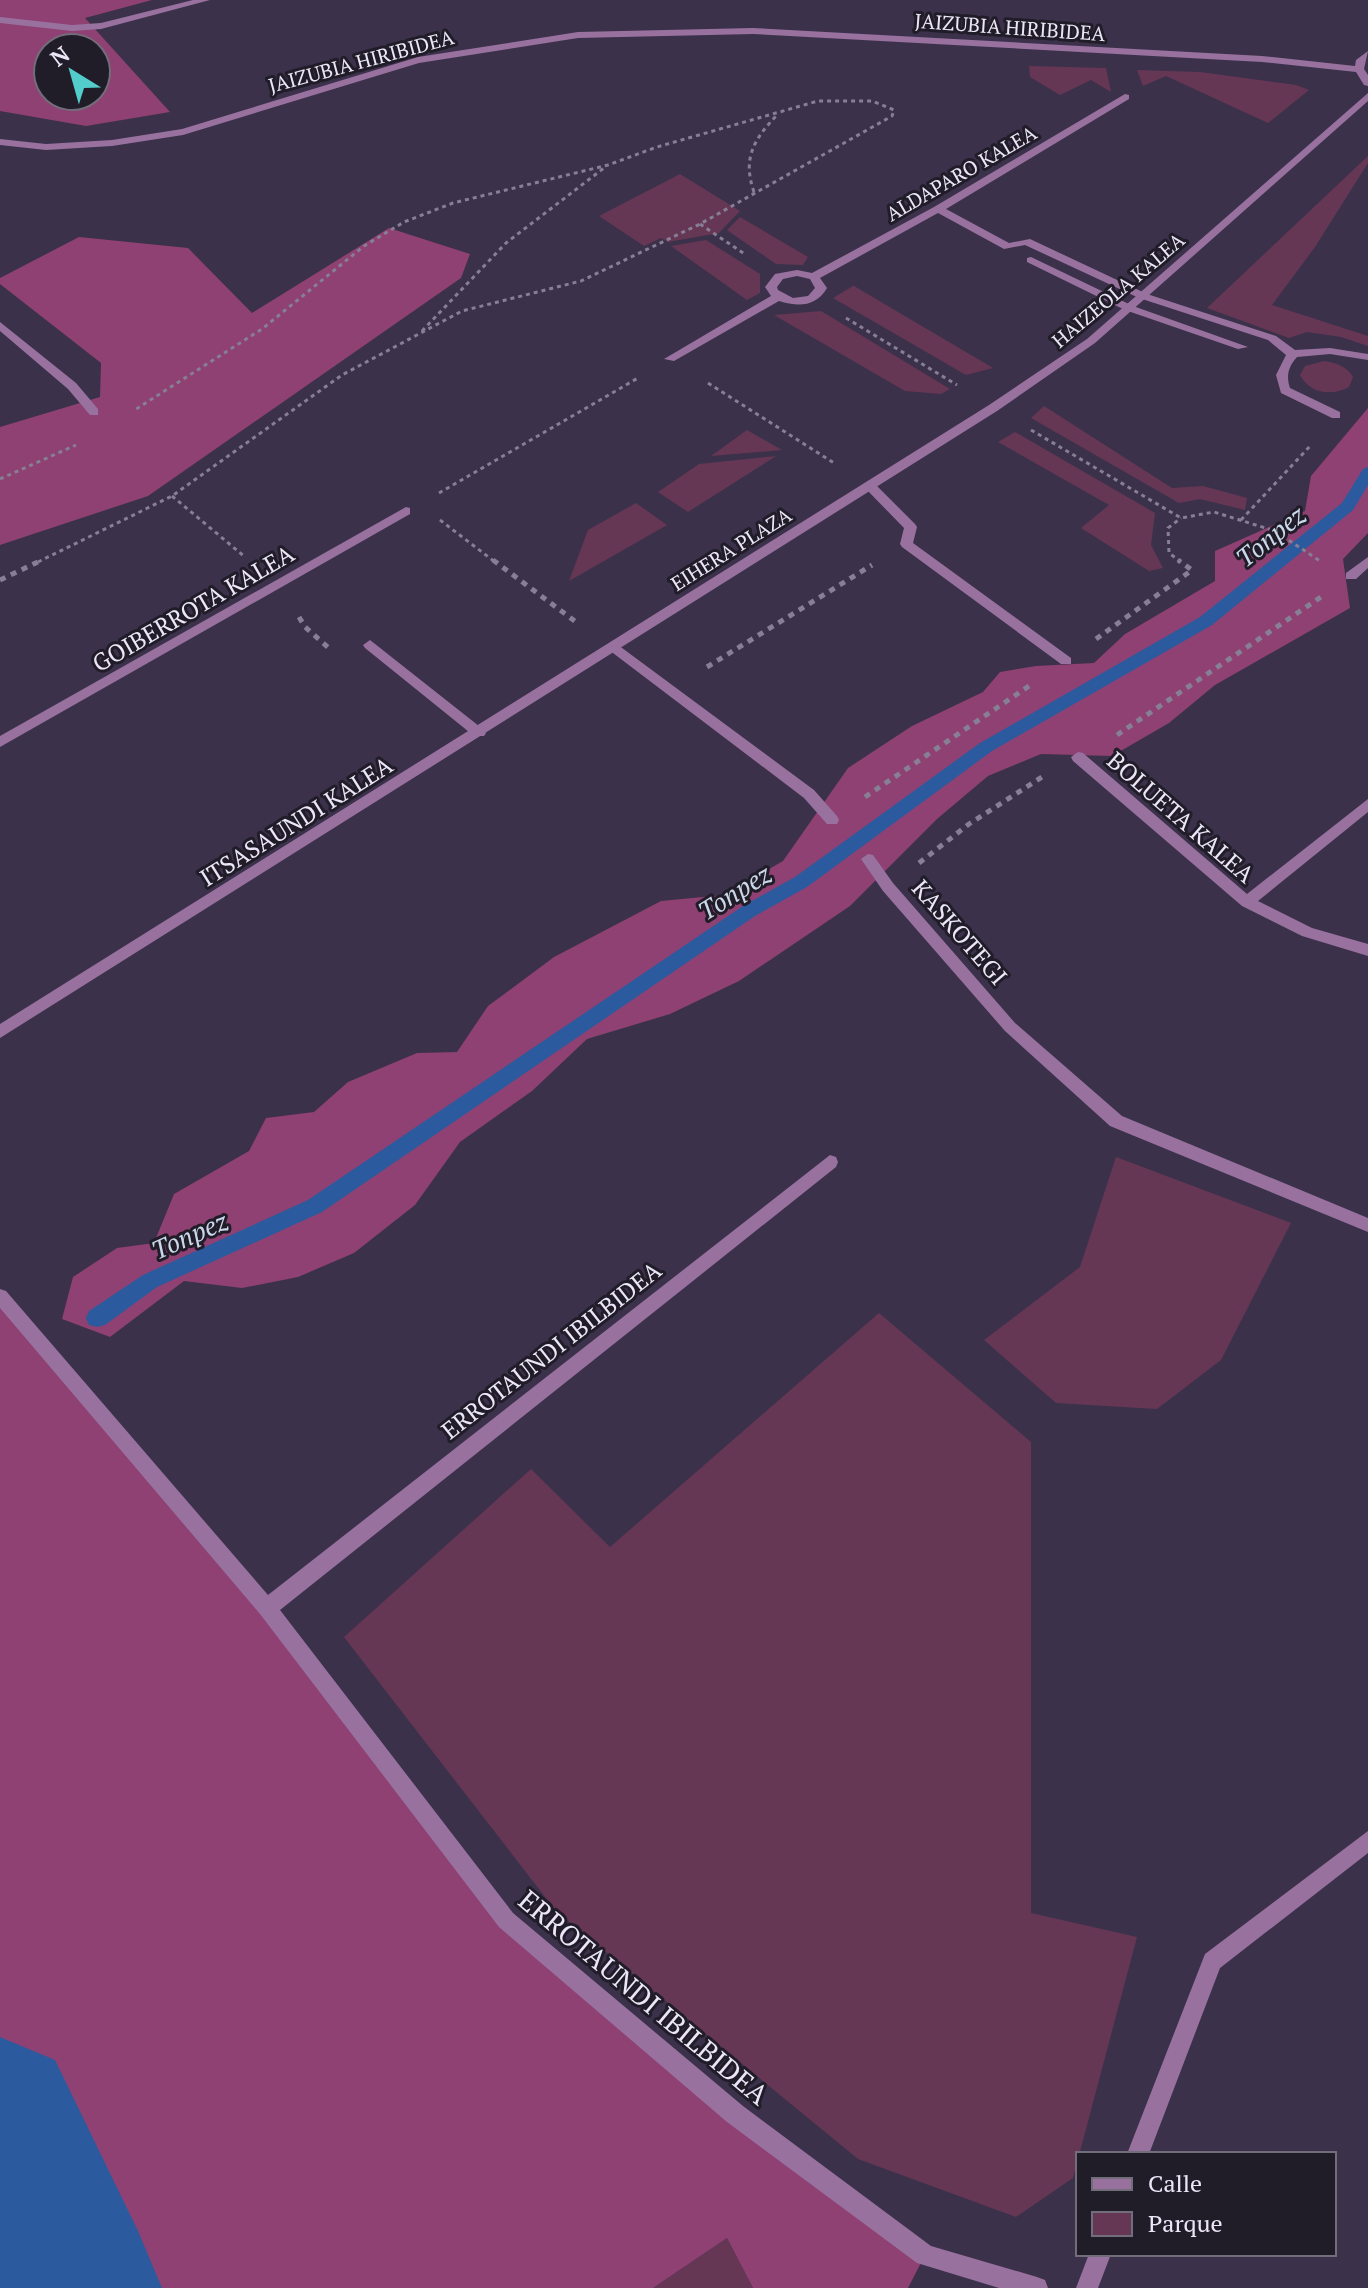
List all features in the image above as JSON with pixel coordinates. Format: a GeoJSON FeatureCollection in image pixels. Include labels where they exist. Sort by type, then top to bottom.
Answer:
{"type":"FeatureCollection","features":[{"type":"Feature","properties":{"kind":"street"},"geometry":{"type":"LineString","coordinates":[[0,20],[72,28],[101,26],[205,0]]}},
{"type":"Feature","properties":{"kind":"street","name":"JAIZUBIA HIRIBIDEA"},"geometry":{"type":"LineString","coordinates":[[0,142],[46,147],[85,145],[183,132],[418,60],[498,46],[593,35],[753,31],[1262,59],[1359,69]]}},
{"type":"Feature","properties":{"kind":"street"},"geometry":{"type":"LineString","coordinates":[[1368,54],[1360,62],[1359,69],[1368,83]]}},
{"type":"Feature","properties":{"kind":"street","name":"HAIZEOLA KALEA"},"geometry":{"type":"LineString","coordinates":[[870,486],[1091,341],[1368,96]]}},
{"type":"Feature","properties":{"kind":"street","name":"ALDAPARO KALEA"},"geometry":{"type":"LineString","coordinates":[[814,277],[938,209],[1125,97]]}},
{"type":"Feature","properties":{"kind":"street"},"geometry":{"type":"LineString","coordinates":[[938,209],[1008,247],[1026,241],[1143,296],[1272,338],[1293,354],[1330,351],[1368,357]]}},
{"type":"Feature","properties":{"kind":"street"},"geometry":{"type":"LineString","coordinates":[[1031,260],[1129,308],[1242,347]]}},
{"type":"Feature","properties":{"kind":"street"},"geometry":{"type":"LineString","coordinates":[[797,273],[814,277],[821,288],[814,298],[796,302],[778,297],[771,287],[779,276],[797,273]]}},
{"type":"Feature","properties":{"kind":"street"},"geometry":{"type":"LineString","coordinates":[[670,359],[778,297]]}},
{"type":"Feature","properties":{"kind":"street"},"geometry":{"type":"LineString","coordinates":[[0,325],[72,386],[94,412]]}},
{"type":"Feature","properties":{"kind":"street"},"geometry":{"type":"LineString","coordinates":[[1293,354],[1284,365],[1280,377],[1285,390],[1336,415]]}},
{"type":"Feature","properties":{"kind":"street"},"geometry":{"type":"LineString","coordinates":[[870,486],[911,527],[906,544],[1066,661]]}},
{"type":"Feature","properties":{"kind":"street","name":"EIHERA PLAZA"},"geometry":{"type":"LineString","coordinates":[[614,647],[870,486]]}},
{"type":"Feature","properties":{"kind":"street","name":"GOIBERROTA KALEA"},"geometry":{"type":"LineString","coordinates":[[0,742],[413,508]]}},
{"type":"Feature","properties":{"kind":"street"},"geometry":{"type":"LineString","coordinates":[[1351,576],[1368,561]]}},
{"type":"Feature","properties":{"kind":"street"},"geometry":{"type":"LineString","coordinates":[[370,645],[479,733]]}},
{"type":"Feature","properties":{"kind":"street"},"geometry":{"type":"LineString","coordinates":[[614,647],[673,688],[809,794],[832,820]]}},
{"type":"Feature","properties":{"kind":"street","name":"ITSASAUNDI KALEA"},"geometry":{"type":"LineString","coordinates":[[0,1032],[614,647]]}},
{"type":"Feature","properties":{"kind":"street","name":"BOLUETA KALEA"},"geometry":{"type":"LineString","coordinates":[[1078,757],[1247,902],[1368,804]]}},
{"type":"Feature","properties":{"kind":"street"},"geometry":{"type":"LineString","coordinates":[[868,859],[888,887]]}},
{"type":"Feature","properties":{"kind":"street","name":"KASKOTEGI"},"geometry":{"type":"LineString","coordinates":[[888,887],[1010,1027],[1116,1121],[1368,1225]]}},
{"type":"Feature","properties":{"kind":"street"},"geometry":{"type":"LineString","coordinates":[[1247,902],[1307,932],[1368,950]]}},
{"type":"Feature","properties":{"kind":"street","name":"ERROTAUNDI IBILBIDEA"},"geometry":{"type":"LineString","coordinates":[[267,1608],[830,1162]]}},
{"type":"Feature","properties":{"kind":"street","name":"ERROTAUNDI IBILBIDEA"},"geometry":{"type":"LineString","coordinates":[[0,1296],[267,1608],[506,1920],[735,2114],[925,2255],[1037,2288]]}},
{"type":"Feature","properties":{"kind":"street"},"geometry":{"type":"LineString","coordinates":[[1139,2152],[1212,1961],[1368,1841]]}},
{"type":"Feature","properties":{"kind":"street"},"geometry":{"type":"LineString","coordinates":[[1087,2288],[1099,2256]]}},
{"type":"Feature","properties":{"kind":"path"},"geometry":{"type":"LineString","coordinates":[[0,580],[172,496],[342,375],[462,311],[581,281],[700,224],[843,146],[892,116],[894,110],[872,101],[818,101],[657,147],[608,165],[453,203],[404,222],[364,246],[262,329],[128,414]]}},
{"type":"Feature","properties":{"kind":"path"},"geometry":{"type":"LineString","coordinates":[[754,192],[747,175],[752,143],[780,112]]}},
{"type":"Feature","properties":{"kind":"path"},"geometry":{"type":"LineString","coordinates":[[418,335],[506,243],[608,165]]}},
{"type":"Feature","properties":{"kind":"path"},"geometry":{"type":"LineString","coordinates":[[700,224],[779,276]]}},
{"type":"Feature","properties":{"kind":"path"},"geometry":{"type":"LineString","coordinates":[[814,298],[1181,518]]}},
{"type":"Feature","properties":{"kind":"path"},"geometry":{"type":"LineString","coordinates":[[614,647],[413,508],[670,359],[870,486]]}},
{"type":"Feature","properties":{"kind":"path"},"geometry":{"type":"LineString","coordinates":[[1241,520],[1280,482],[1336,415]]}},
{"type":"Feature","properties":{"kind":"path"},"geometry":{"type":"LineString","coordinates":[[0,479],[78,444]]}},
{"type":"Feature","properties":{"kind":"path"},"geometry":{"type":"LineString","coordinates":[[172,496],[278,585],[305,627],[341,658]]}},
{"type":"Feature","properties":{"kind":"path"},"geometry":{"type":"LineString","coordinates":[[832,820],[1066,661],[1192,570],[1169,553],[1168,528],[1181,518],[1214,512],[1241,520],[1275,531],[1321,562]]}},
{"type":"Feature","properties":{"kind":"path"},"geometry":{"type":"LineString","coordinates":[[673,688],[906,544]]}},
{"type":"Feature","properties":{"kind":"path","name":"KASKOTEGI"},"geometry":{"type":"LineString","coordinates":[[888,887],[969,824],[1129,728],[1351,576]]}},
{"type":"Feature","properties":{"kind":"green space"},"geometry":{"type":"Polygon","coordinates":[[[1029,66],[1106,68],[1111,92],[1091,80],[1060,95],[1030,77],[1029,66]]]}},
{"type":"Feature","properties":{"kind":"green space"},"geometry":{"type":"Polygon","coordinates":[[[1137,70],[1200,72],[1296,85],[1309,90],[1268,123],[1166,76],[1143,86],[1137,70]]]}},
{"type":"Feature","properties":{"kind":"green space"},"geometry":{"type":"Polygon","coordinates":[[[1368,156],[1368,163],[1315,247],[1272,305],[1368,336],[1368,346],[1341,337],[1307,332],[1289,338],[1207,308],[1368,156]]]}},
{"type":"Feature","properties":{"kind":"green space"},"geometry":{"type":"Polygon","coordinates":[[[680,174],[740,211],[719,233],[668,242],[661,238],[644,246],[599,216],[680,174]]]}},
{"type":"Feature","properties":{"kind":"green space"},"geometry":{"type":"Polygon","coordinates":[[[740,217],[808,257],[803,265],[776,264],[727,230],[740,217]]]}},
{"type":"Feature","properties":{"kind":"green space"},"geometry":{"type":"Polygon","coordinates":[[[706,240],[760,274],[760,293],[747,300],[671,246],[706,240]]]}},
{"type":"Feature","properties":{"kind":"green space"},"geometry":{"type":"Polygon","coordinates":[[[853,286],[993,368],[966,375],[833,298],[853,286]]]}},
{"type":"Feature","properties":{"kind":"green space"},"geometry":{"type":"Polygon","coordinates":[[[821,311],[950,389],[941,394],[905,391],[774,315],[821,311]]]}},
{"type":"Feature","properties":{"kind":"green space"},"geometry":{"type":"Polygon","coordinates":[[[1324,361],[1348,370],[1353,377],[1349,387],[1335,392],[1321,392],[1304,381],[1300,375],[1305,366],[1324,361]]]}},
{"type":"Feature","properties":{"kind":"green space"},"geometry":{"type":"Polygon","coordinates":[[[1044,406],[1172,488],[1203,486],[1247,498],[1245,510],[1200,499],[1179,503],[1031,418],[1044,406]]]}},
{"type":"Feature","properties":{"kind":"green space"},"geometry":{"type":"Polygon","coordinates":[[[747,430],[782,450],[711,456],[747,430]]]}},
{"type":"Feature","properties":{"kind":"green space"},"geometry":{"type":"Polygon","coordinates":[[[1015,432],[1155,513],[1151,545],[1163,568],[1149,571],[1081,528],[1109,505],[998,442],[1015,432]]]}},
{"type":"Feature","properties":{"kind":"green space"},"geometry":{"type":"Polygon","coordinates":[[[776,456],[688,512],[658,492],[699,464],[776,456]]]}},
{"type":"Feature","properties":{"kind":"green space"},"geometry":{"type":"Polygon","coordinates":[[[636,503],[667,525],[569,581],[588,530],[636,503]]]}},
{"type":"Feature","properties":{"kind":"green space"},"geometry":{"type":"Polygon","coordinates":[[[1116,1157],[1291,1223],[1221,1360],[1157,1409],[1056,1403],[984,1340],[1080,1267],[1116,1157]]]}},
{"type":"Feature","properties":{"kind":"green space"},"geometry":{"type":"Polygon","coordinates":[[[879,1313],[1031,1442],[1031,1913],[1137,1937],[1080,2152],[1076,2152],[1073,2178],[1016,2217],[858,2159],[556,1911],[344,1637],[531,1469],[610,1547],[879,1313]]]}},
{"type":"Feature","properties":{"kind":"green space"},"geometry":{"type":"Polygon","coordinates":[[[727,2238],[753,2288],[653,2288],[727,2238]]]}},
{"type":"Feature","properties":{"kind":"shaded area"},"geometry":{"type":"Polygon","coordinates":[[[0,0],[152,0],[85,18],[98,32],[32,32],[32,112],[112,112],[112,48],[170,112],[86,126],[0,111],[0,0]]]}},
{"type":"Feature","properties":{"kind":"shaded area"},"geometry":{"type":"Polygon","coordinates":[[[389,228],[470,254],[461,278],[148,496],[0,545],[0,427],[100,397],[101,363],[0,284],[0,278],[79,237],[188,248],[252,313],[389,228]]]}},
{"type":"Feature","properties":{"kind":"shaded area"},"geometry":{"type":"Polygon","coordinates":[[[1368,408],[1368,533],[1343,559],[1350,608],[1215,685],[1169,723],[1112,756],[1041,754],[988,776],[937,819],[850,906],[739,981],[670,1014],[587,1039],[532,1091],[460,1142],[415,1205],[354,1253],[298,1277],[242,1288],[184,1281],[110,1337],[62,1319],[73,1277],[117,1248],[154,1243],[174,1194],[249,1151],[266,1118],[314,1112],[348,1082],[417,1053],[457,1052],[488,1006],[554,957],[661,901],[724,895],[783,861],[848,768],[912,726],[983,692],[1000,672],[1036,666],[1094,663],[1125,634],[1215,581],[1215,551],[1305,511],[1311,476],[1368,408]]]}},
{"type":"Feature","properties":{"kind":"shaded area"},"geometry":{"type":"Polygon","coordinates":[[[0,1296],[267,1608],[506,1920],[925,2255],[908,2288],[753,2288],[727,2238],[653,2288],[0,2288],[0,1296]]]}},
{"type":"Feature","properties":{"kind":"waterway","name":"Tonpez"},"geometry":{"type":"LineString","coordinates":[[97,1318],[150,1281],[315,1206],[749,911],[801,882],[986,747],[1206,621],[1348,506],[1368,472]]}},
{"type":"Feature","properties":{"kind":"waterway"},"geometry":{"type":"LineString","coordinates":[[0,2115],[81,2288]]}}]}
